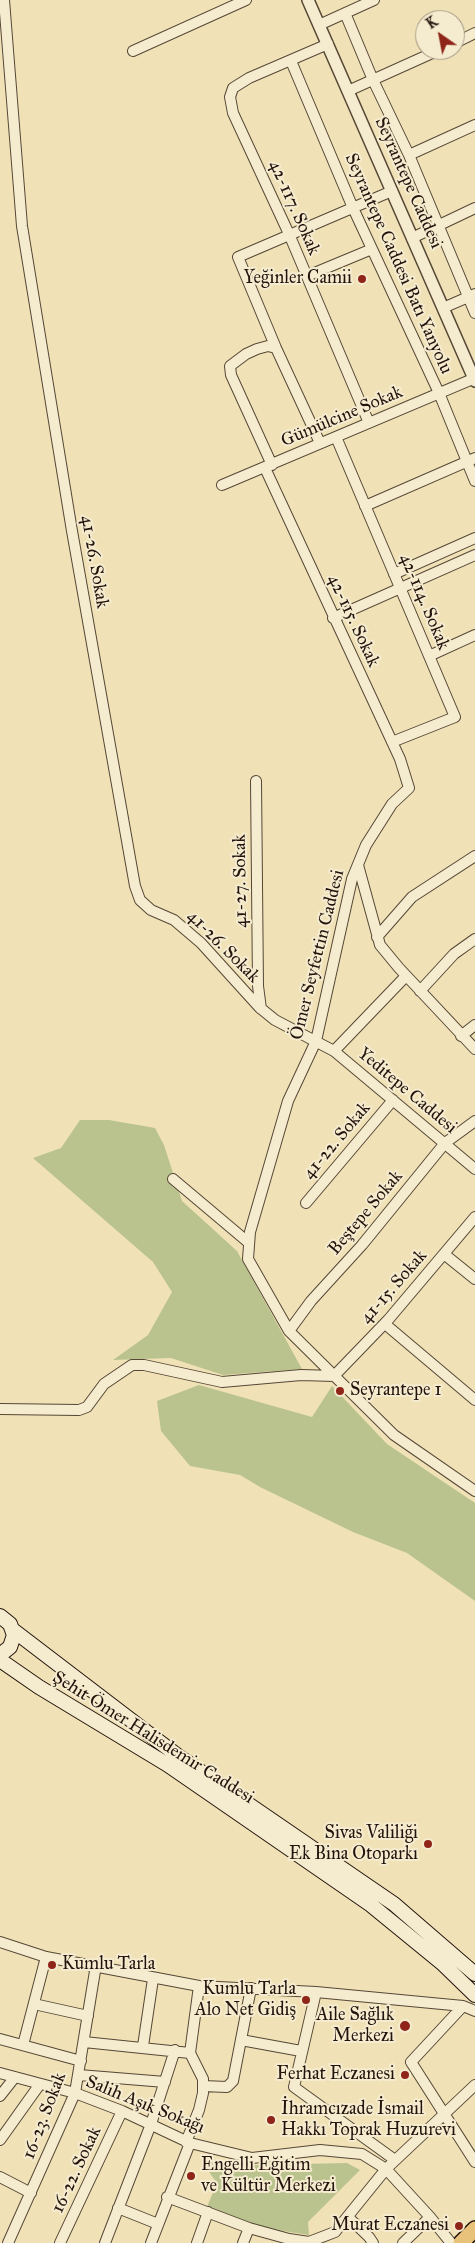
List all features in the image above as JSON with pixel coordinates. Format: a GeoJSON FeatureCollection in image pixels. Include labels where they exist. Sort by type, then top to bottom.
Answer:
{"type":"FeatureCollection","features":[{"type":"Feature","properties":{"kind":"main road","name":"Şehit Ömer Halisdemir Caddesi"},"geometry":{"type":"LineString","coordinates":[[0,1616],[9,1622],[13,1630],[178,1756],[394,1904],[475,1974]]}},
{"type":"Feature","properties":{"kind":"main road"},"geometry":{"type":"LineString","coordinates":[[0,1654],[11,1645],[13,1630]]}},
{"type":"Feature","properties":{"kind":"main road","name":"Şehit Ömer Halisdemir Caddesi"},"geometry":{"type":"LineString","coordinates":[[0,1660],[39,1687],[168,1765],[371,1905],[442,1963],[475,1995]]}},
{"type":"Feature","properties":{"kind":"main road"},"geometry":{"type":"LineString","coordinates":[[461,2243],[475,2229]]}},
{"type":"Feature","properties":{"kind":"street","name":"41-26. Sokak"},"geometry":{"type":"LineString","coordinates":[[4,0],[22,226],[72,531],[135,886],[140,900],[151,910],[174,920],[201,943],[262,1009],[275,1020],[316,1041]]}},
{"type":"Feature","properties":{"kind":"street"},"geometry":{"type":"LineString","coordinates":[[133,51],[246,0]]}},
{"type":"Feature","properties":{"kind":"street","name":"Seyrantepe Caddesi"},"geometry":{"type":"LineString","coordinates":[[308,0],[475,379]]}},
{"type":"Feature","properties":{"kind":"street"},"geometry":{"type":"LineString","coordinates":[[319,25],[374,0]]}},
{"type":"Feature","properties":{"kind":"street"},"geometry":{"type":"LineString","coordinates":[[345,13],[373,80],[409,155],[438,225],[471,295],[475,313]]}},
{"type":"Feature","properties":{"kind":"street"},"geometry":{"type":"LineString","coordinates":[[291,61],[328,44]]}},
{"type":"Feature","properties":{"kind":"street"},"geometry":{"type":"LineString","coordinates":[[348,91],[417,60]]}},
{"type":"Feature","properties":{"kind":"street","name":"42-117. Sokak"},"geometry":{"type":"LineString","coordinates":[[291,61],[249,78],[233,88],[230,97],[233,113],[289,234],[369,423]]}},
{"type":"Feature","properties":{"kind":"street","name":"Seyrantepe Caddesi Batı Yanyolu"},"geometry":{"type":"LineString","coordinates":[[291,61],[353,208],[471,460],[475,482]]}},
{"type":"Feature","properties":{"kind":"street"},"geometry":{"type":"LineString","coordinates":[[409,155],[475,125]]}},
{"type":"Feature","properties":{"kind":"street"},"geometry":{"type":"LineString","coordinates":[[320,443],[276,348],[238,256],[392,191]]}},
{"type":"Feature","properties":{"kind":"street"},"geometry":{"type":"LineString","coordinates":[[412,238],[475,208]]}},
{"type":"Feature","properties":{"kind":"street"},"geometry":{"type":"LineString","coordinates":[[307,276],[372,249]]}},
{"type":"Feature","properties":{"kind":"street"},"geometry":{"type":"LineString","coordinates":[[443,308],[471,295]]}},
{"type":"Feature","properties":{"kind":"street","name":"42-115. Sokak"},"geometry":{"type":"LineString","coordinates":[[276,348],[268,346],[246,354],[230,366],[231,375],[334,618],[400,758],[409,788]]}},
{"type":"Feature","properties":{"kind":"street","name":"Gümülcine Sokak"},"geometry":{"type":"LineString","coordinates":[[222,485],[475,379]]}},
{"type":"Feature","properties":{"kind":"street","name":"42-114. Sokak"},"geometry":{"type":"LineString","coordinates":[[336,437],[455,717],[392,742]]}},
{"type":"Feature","properties":{"kind":"street"},"geometry":{"type":"LineString","coordinates":[[365,506],[471,460]]}},
{"type":"Feature","properties":{"kind":"street"},"geometry":{"type":"LineString","coordinates":[[394,574],[475,538]]}},
{"type":"Feature","properties":{"kind":"street"},"geometry":{"type":"LineString","coordinates":[[334,618],[475,555]]}},
{"type":"Feature","properties":{"kind":"street"},"geometry":{"type":"LineString","coordinates":[[429,656],[475,635]]}},
{"type":"Feature","properties":{"kind":"street","name":"41-27. Sokak"},"geometry":{"type":"LineString","coordinates":[[256,781],[258,986],[262,1009]]}},
{"type":"Feature","properties":{"kind":"street","name":"Ömer Seyfettin Caddesi"},"geometry":{"type":"LineString","coordinates":[[409,788],[388,811],[366,846],[358,865],[335,950],[316,1041],[288,1100],[250,1232],[248,1259],[288,1331],[394,1435],[475,1491]]}},
{"type":"Feature","properties":{"kind":"street"},"geometry":{"type":"LineString","coordinates":[[377,938],[412,898],[475,856]]}},
{"type":"Feature","properties":{"kind":"street"},"geometry":{"type":"LineString","coordinates":[[358,865],[380,944],[406,976],[475,1049]]}},
{"type":"Feature","properties":{"kind":"street"},"geometry":{"type":"LineString","coordinates":[[420,991],[454,954],[475,939]]}},
{"type":"Feature","properties":{"kind":"street"},"geometry":{"type":"LineString","coordinates":[[334,1051],[406,976]]}},
{"type":"Feature","properties":{"kind":"street"},"geometry":{"type":"LineString","coordinates":[[461,1036],[475,1025]]}},
{"type":"Feature","properties":{"kind":"street","name":"Yeditepe Caddesi"},"geometry":{"type":"LineString","coordinates":[[316,1041],[334,1051],[475,1169]]}},
{"type":"Feature","properties":{"kind":"street","name":"41-22. Sokak"},"geometry":{"type":"LineString","coordinates":[[306,1203],[393,1100]]}},
{"type":"Feature","properties":{"kind":"street","name":"Beştepe Sokak"},"geometry":{"type":"LineString","coordinates":[[288,1331],[311,1301],[362,1245],[445,1143],[475,1121]]}},
{"type":"Feature","properties":{"kind":"street"},"geometry":{"type":"LineString","coordinates":[[173,1179],[249,1243]]}},
{"type":"Feature","properties":{"kind":"street","name":"41-15. Sokak"},"geometry":{"type":"LineString","coordinates":[[334,1376],[385,1324],[475,1217]]}},
{"type":"Feature","properties":{"kind":"street"},"geometry":{"type":"LineString","coordinates":[[444,1254],[475,1279]]}},
{"type":"Feature","properties":{"kind":"street"},"geometry":{"type":"LineString","coordinates":[[385,1324],[475,1400]]}},
{"type":"Feature","properties":{"kind":"street"},"geometry":{"type":"LineString","coordinates":[[0,1409],[79,1410],[87,1407],[104,1384],[132,1365],[144,1365],[222,1382],[302,1375],[334,1376]]}},
{"type":"Feature","properties":{"kind":"street"},"geometry":{"type":"LineString","coordinates":[[0,1942],[46,1957],[96,1965],[153,1979],[199,1986],[316,1992],[463,2006],[475,2011]]}},
{"type":"Feature","properties":{"kind":"street"},"geometry":{"type":"LineString","coordinates":[[23,2045],[46,1957]]}},
{"type":"Feature","properties":{"kind":"street","name":"16-23. Sokak"},"geometry":{"type":"LineString","coordinates":[[8,2243],[75,2093],[96,1965]]}},
{"type":"Feature","properties":{"kind":"street"},"geometry":{"type":"LineString","coordinates":[[143,2046],[153,1979]]}},
{"type":"Feature","properties":{"kind":"street"},"geometry":{"type":"LineString","coordinates":[[151,2243],[199,2110],[203,2079],[190,2053],[199,1986]]}},
{"type":"Feature","properties":{"kind":"street"},"geometry":{"type":"LineString","coordinates":[[203,2086],[227,2086],[233,2081],[252,1988]]}},
{"type":"Feature","properties":{"kind":"street"},"geometry":{"type":"LineString","coordinates":[[316,1992],[294,2087],[395,2160]]}},
{"type":"Feature","properties":{"kind":"street"},"geometry":{"type":"LineString","coordinates":[[34,2004],[88,2016]]}},
{"type":"Feature","properties":{"kind":"street"},"geometry":{"type":"LineString","coordinates":[[463,2006],[411,2062],[475,2162]]}},
{"type":"Feature","properties":{"kind":"street"},"geometry":{"type":"LineString","coordinates":[[0,2039],[81,2061]]}},
{"type":"Feature","properties":{"kind":"street"},"geometry":{"type":"LineString","coordinates":[[241,2040],[301,2051]]}},
{"type":"Feature","properties":{"kind":"street"},"geometry":{"type":"LineString","coordinates":[[84,2042],[143,2046],[190,2053]]}},
{"type":"Feature","properties":{"kind":"street"},"geometry":{"type":"LineString","coordinates":[[105,2243],[151,2124],[175,2050]]}},
{"type":"Feature","properties":{"kind":"street","name":"Salih Aşık Sokağı"},"geometry":{"type":"LineString","coordinates":[[0,2073],[75,2093],[122,2111],[188,2143],[252,2158],[320,2150],[362,2154],[386,2169],[451,2243]]}},
{"type":"Feature","properties":{"kind":"street"},"geometry":{"type":"LineString","coordinates":[[79,2075],[165,2082]]}},
{"type":"Feature","properties":{"kind":"street"},"geometry":{"type":"LineString","coordinates":[[0,2096],[15,2077]]}},
{"type":"Feature","properties":{"kind":"street"},"geometry":{"type":"LineString","coordinates":[[0,2140],[40,2084]]}},
{"type":"Feature","properties":{"kind":"street"},"geometry":{"type":"LineString","coordinates":[[167,2197],[288,2241],[309,2242],[318,2239],[336,2232],[386,2169],[475,2085]]}},
{"type":"Feature","properties":{"kind":"street","name":"16-22. Sokak"},"geometry":{"type":"LineString","coordinates":[[60,2243],[122,2111]]}},
{"type":"Feature","properties":{"kind":"street"},"geometry":{"type":"LineString","coordinates":[[0,2177],[30,2193]]}},
{"type":"Feature","properties":{"kind":"street"},"geometry":{"type":"LineString","coordinates":[[118,2208],[158,2224]]}},
{"type":"Feature","properties":{"kind":"street"},"geometry":{"type":"LineString","coordinates":[[197,2243],[208,2212]]}},
{"type":"Feature","properties":{"kind":"street"},"geometry":{"type":"LineString","coordinates":[[348,2217],[370,2237],[373,2243]]}},
{"type":"Feature","properties":{"kind":"street"},"geometry":{"type":"LineString","coordinates":[[403,2243],[430,2217]]}},
{"type":"Feature","properties":{"kind":"street"},"geometry":{"type":"LineString","coordinates":[[243,2243],[249,2228]]}},
{"type":"Feature","properties":{"kind":"green space"},"geometry":{"type":"Polygon","coordinates":[[[80,1120],[109,1120],[155,1128],[164,1145],[182,1201],[237,1251],[302,1369],[223,1375],[171,1358],[113,1360],[148,1335],[172,1292],[153,1262],[33,1158],[61,1148],[80,1120]]]}},
{"type":"Feature","properties":{"kind":"green space"},"geometry":{"type":"Polygon","coordinates":[[[199,1385],[312,1417],[332,1386],[387,1444],[475,1503],[475,1601],[407,1553],[353,1532],[260,1487],[240,1475],[190,1466],[161,1431],[157,1401],[199,1385]]]}},
{"type":"Feature","properties":{"kind":"green space"},"geometry":{"type":"Polygon","coordinates":[[[210,2159],[252,2165],[347,2163],[360,2170],[308,2222],[309,2235],[258,2227],[206,2209],[217,2183],[207,2169],[210,2159]]]}},
{"type":"Feature","properties":{"kind":"place","name":"Yeğinler Camii"},"geometry":{"type":"Point","coordinates":[362,279]}},
{"type":"Feature","properties":{"kind":"place","name":"Seyrantepe 1"},"geometry":{"type":"Point","coordinates":[340,1391]}},
{"type":"Feature","properties":{"kind":"place","name":"Sivas Valiliği Ek Bina Otoparkı"},"geometry":{"type":"Point","coordinates":[428,1844]}},
{"type":"Feature","properties":{"kind":"place","name":"Kumlu Tarla"},"geometry":{"type":"Point","coordinates":[52,1965]}},
{"type":"Feature","properties":{"kind":"place","name":"Kumlu Tarla Alo Net Gidiş"},"geometry":{"type":"Point","coordinates":[306,2000]}},
{"type":"Feature","properties":{"kind":"place","name":"Aile Sağlık Merkezi"},"geometry":{"type":"Point","coordinates":[405,2026]}},
{"type":"Feature","properties":{"kind":"place","name":"Ferhat Eczanesi"},"geometry":{"type":"Point","coordinates":[405,2075]}},
{"type":"Feature","properties":{"kind":"place","name":"İhramcızade İsmail Hakkı Toprak Huzurevi"},"geometry":{"type":"Point","coordinates":[271,2120]}},
{"type":"Feature","properties":{"kind":"place","name":"Engelli Eğitim ve Kültür Merkezi"},"geometry":{"type":"Point","coordinates":[191,2176]}},
{"type":"Feature","properties":{"kind":"place","name":"Murat Eczanesi"},"geometry":{"type":"Point","coordinates":[459,2226]}}]}
